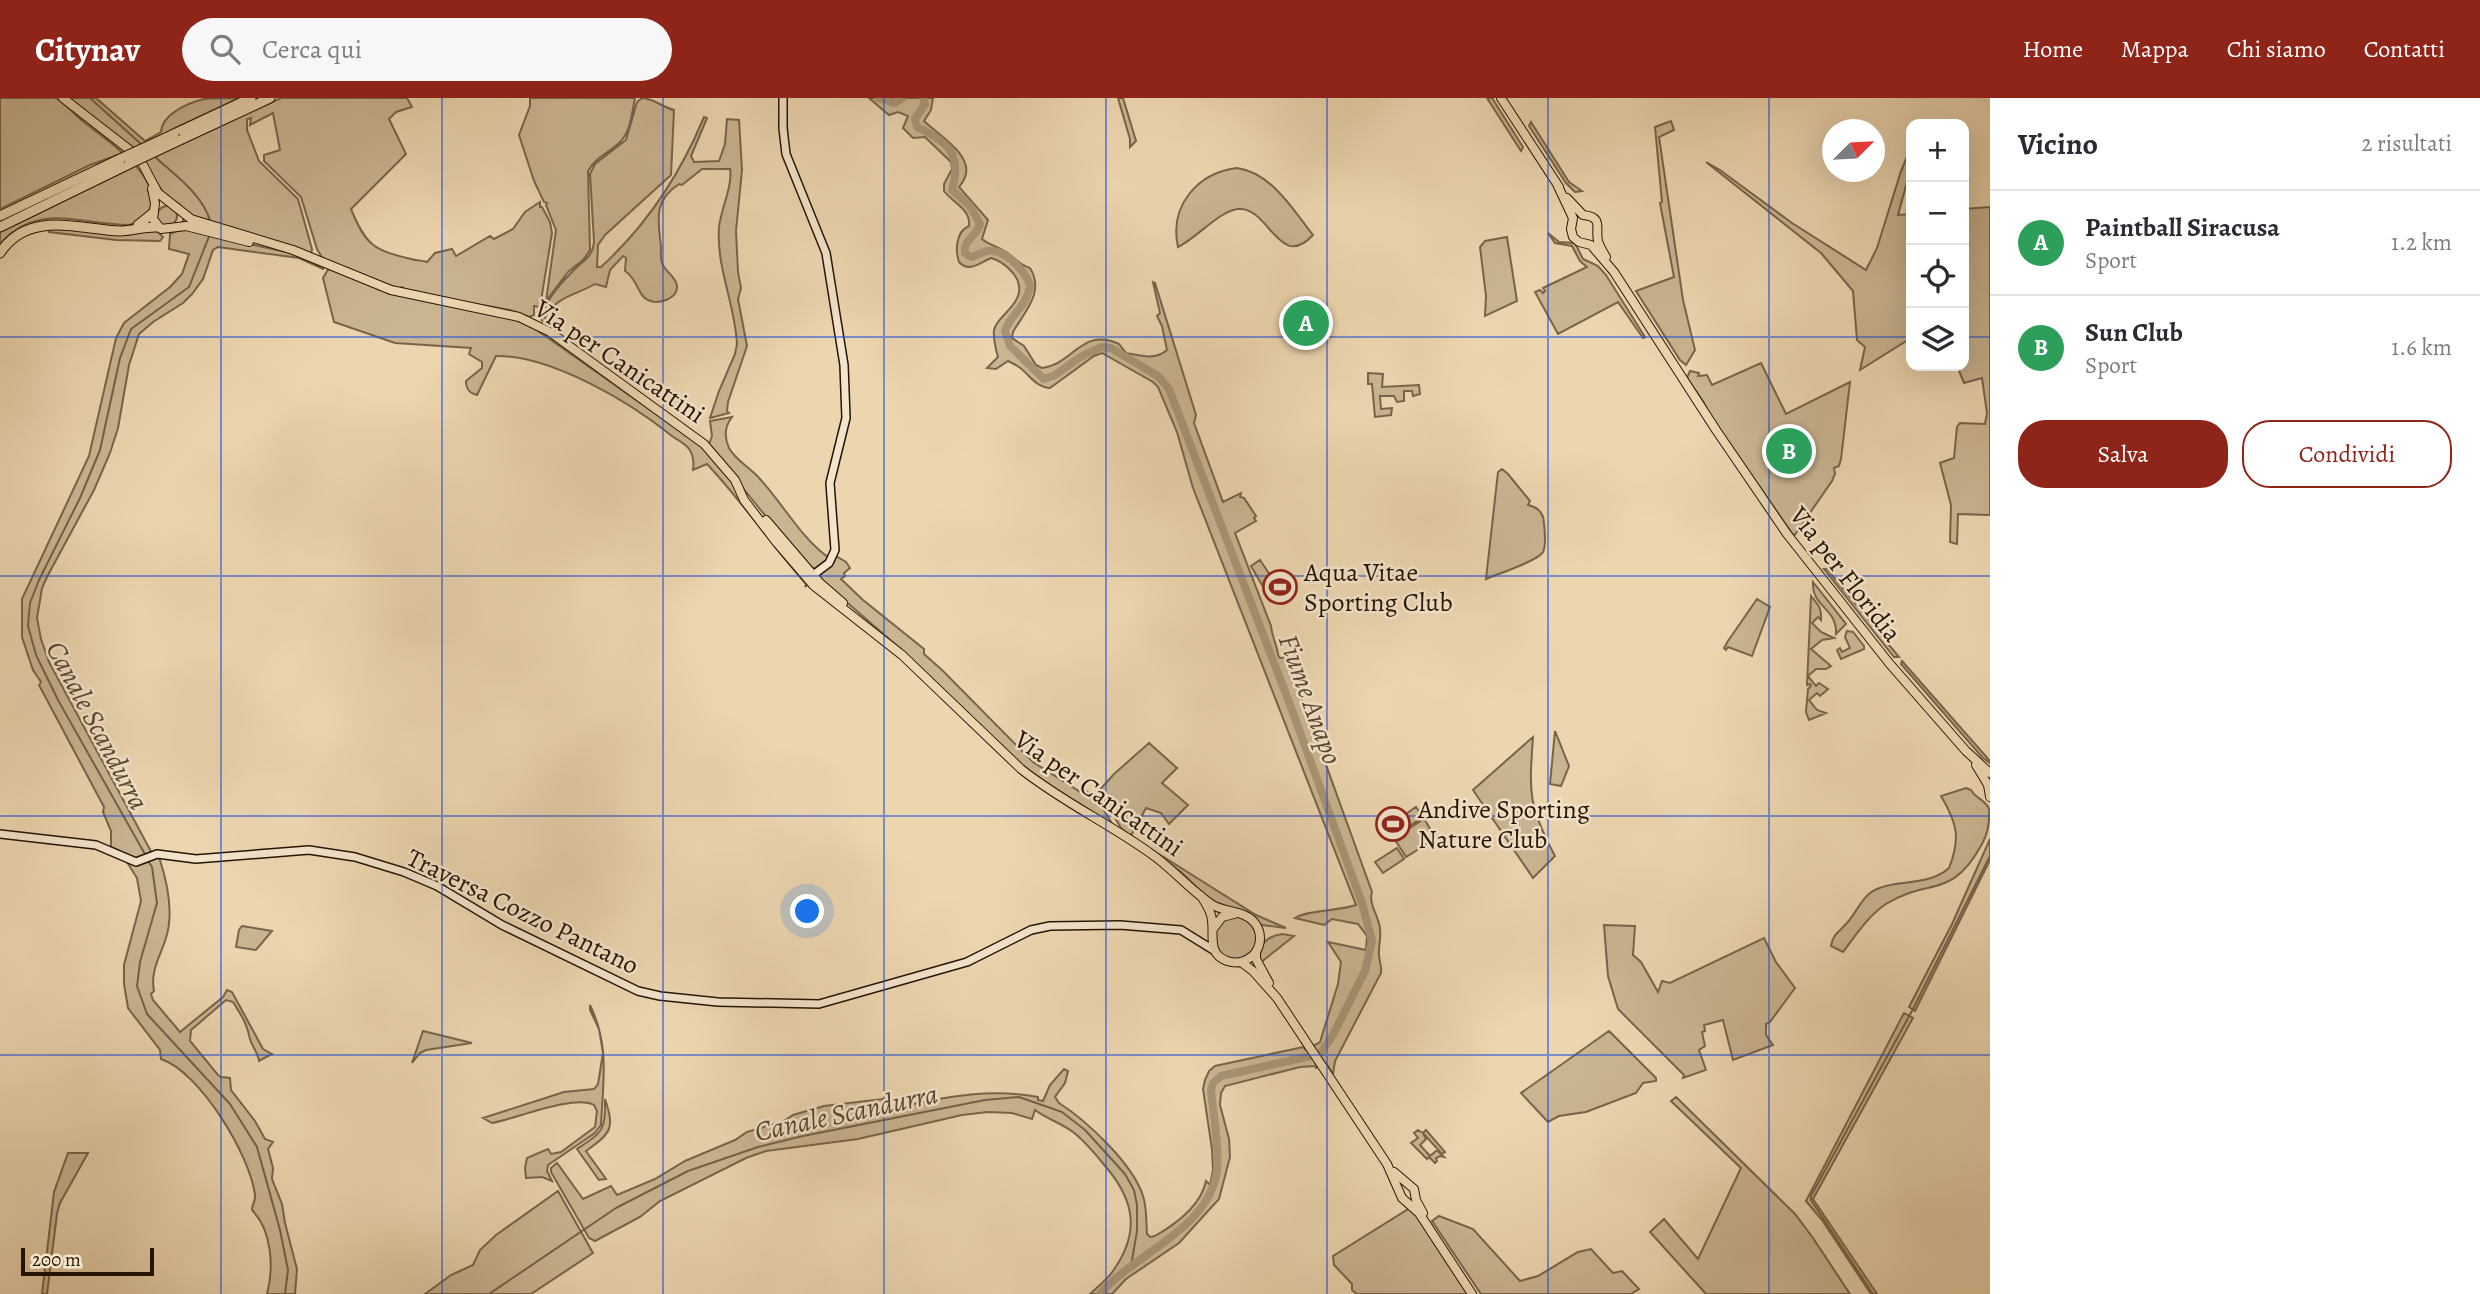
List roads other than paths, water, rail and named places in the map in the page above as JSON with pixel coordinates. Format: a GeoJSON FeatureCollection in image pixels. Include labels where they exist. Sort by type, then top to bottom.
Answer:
{"type":"FeatureCollection","features":[{"type":"Feature","properties":{"kind":"highway"},"geometry":{"type":"LineString","coordinates":[[0,228],[47,200],[251,98]]}},
{"type":"Feature","properties":{"kind":"highway"},"geometry":{"type":"LineString","coordinates":[[178,136],[270,98]]}},
{"type":"Feature","properties":{"kind":"highway"},"geometry":{"type":"LineString","coordinates":[[0,214],[32,198],[47,200]]}},
{"type":"Feature","properties":{"kind":"highway"},"geometry":{"type":"LineString","coordinates":[[0,247],[16,232],[39,222],[67,221],[128,228],[141,224],[154,211]]}},
{"type":"Feature","properties":{"kind":"highway"},"geometry":{"type":"LineString","coordinates":[[0,253],[18,234],[40,226],[57,224],[121,231],[158,227]]}},
{"type":"Feature","properties":{"kind":"main road"},"geometry":{"type":"LineString","coordinates":[[61,98],[131,151],[142,163],[158,193],[198,225]]}},
{"type":"Feature","properties":{"kind":"main road"},"geometry":{"type":"LineString","coordinates":[[61,98],[135,159],[152,190],[153,219],[158,227],[165,230],[198,225]]}},
{"type":"Feature","properties":{"kind":"main road"},"geometry":{"type":"LineString","coordinates":[[1501,98],[1557,184],[1583,215]]}},
{"type":"Feature","properties":{"kind":"main road"},"geometry":{"type":"LineString","coordinates":[[1557,184],[1573,222],[1573,236],[1579,242],[1587,243],[1614,272]]}},
{"type":"Feature","properties":{"kind":"main road"},"geometry":{"type":"LineString","coordinates":[[154,211],[160,204],[173,206]]}},
{"type":"Feature","properties":{"kind":"main road"},"geometry":{"type":"LineString","coordinates":[[173,206],[180,219],[173,228]]}},
{"type":"Feature","properties":{"kind":"main road"},"geometry":{"type":"LineString","coordinates":[[1573,222],[1583,215],[1591,216],[1597,222],[1597,236],[1587,243]]}},
{"type":"Feature","properties":{"kind":"main road","name":"Via per Canicattini"},"geometry":{"type":"LineString","coordinates":[[198,225],[293,250],[391,290],[498,311],[534,323],[550,332],[704,444],[735,480],[744,500],[776,543],[881,637],[1020,769],[1148,852],[1176,872],[1201,896]]}},
{"type":"Feature","properties":{"kind":"main road"},"geometry":{"type":"LineString","coordinates":[[1597,236],[1614,272]]}},
{"type":"Feature","properties":{"kind":"main road","name":"Via per Floridia"},"geometry":{"type":"LineString","coordinates":[[1614,272],[1787,534],[1855,623],[1966,751]]}},
{"type":"Feature","properties":{"kind":"main road","name":"Via per Canicattini"},"geometry":{"type":"LineString","coordinates":[[741,492],[815,577]]}},
{"type":"Feature","properties":{"kind":"main road"},"geometry":{"type":"LineString","coordinates":[[1966,751],[1990,773]]}},
{"type":"Feature","properties":{"kind":"main road"},"geometry":{"type":"LineString","coordinates":[[1966,751],[1986,780],[1990,797]]}},
{"type":"Feature","properties":{"kind":"main road"},"geometry":{"type":"LineString","coordinates":[[1201,896],[1223,910],[1252,919],[1257,925],[1260,940],[1256,959],[1277,998],[1387,1164],[1403,1197],[1419,1213],[1475,1294]]}},
{"type":"Feature","properties":{"kind":"main road"},"geometry":{"type":"LineString","coordinates":[[1201,896],[1211,914],[1215,951],[1227,961],[1241,962],[1253,971],[1277,998]]}},
{"type":"Feature","properties":{"kind":"main road"},"geometry":{"type":"LineString","coordinates":[[1212,932],[1222,917],[1237,913]]}},
{"type":"Feature","properties":{"kind":"main road"},"geometry":{"type":"LineString","coordinates":[[1241,962],[1256,952]]}},
{"type":"Feature","properties":{"kind":"main road"},"geometry":{"type":"LineString","coordinates":[[1387,1164],[1414,1189],[1423,1213],[1475,1294]]}},
{"type":"Feature","properties":{"kind":"main road"},"geometry":{"type":"LineString","coordinates":[[1403,1197],[1404,1186],[1410,1185]]}},
{"type":"Feature","properties":{"kind":"main road"},"geometry":{"type":"LineString","coordinates":[[1403,1197],[1410,1200],[1415,1196]]}},
{"type":"Feature","properties":{"kind":"street"},"geometry":{"type":"LineString","coordinates":[[783,98],[786,154],[826,253],[844,365],[846,418],[830,483],[835,550],[829,563],[815,577]]}},
{"type":"Feature","properties":{"kind":"street","name":"Traversa Cozzo Pantano"},"geometry":{"type":"LineString","coordinates":[[0,834],[96,845],[136,862],[161,854],[196,859],[310,850],[355,857],[404,872],[437,886],[502,925],[638,991],[718,1002],[805,1004],[834,1001],[967,962],[1042,927],[1120,925],[1181,930],[1215,951]]}},
{"type":"Feature","properties":{"kind":"street"},"geometry":{"type":"LineString","coordinates":[[1197,939],[1212,932]]}},
{"type":"Feature","properties":{"kind":"waterway","name":"Canale Scandurra"},"geometry":{"type":"LineString","coordinates":[[90,98],[141,144]]}},
{"type":"Feature","properties":{"kind":"waterway","name":"Fiume Anapo"},"geometry":{"type":"LineString","coordinates":[[878,98],[894,103],[903,98]]}},
{"type":"Feature","properties":{"kind":"waterway","name":"Fiume Anapo"},"geometry":{"type":"LineString","coordinates":[[923,98],[925,104],[915,119],[917,127],[937,138],[950,151],[955,167],[952,190],[970,206],[980,224],[966,245],[965,253],[971,257],[994,251],[1007,256],[1019,267],[1030,285],[1026,299],[1005,331],[1010,346],[1044,379],[1101,347],[1111,348],[1158,376],[1169,389],[1289,702],[1362,903],[1372,941],[1365,971],[1333,1035],[1320,1054],[1221,1076],[1213,1083],[1211,1090],[1218,1162],[1211,1191],[1186,1225],[1115,1279],[1100,1294]]}},
{"type":"Feature","properties":{"kind":"waterway","name":"Canale Scandurra"},"geometry":{"type":"LineString","coordinates":[[153,155],[194,193],[210,221]]}},
{"type":"Feature","properties":{"kind":"waterway","name":"Canale Scandurra"},"geometry":{"type":"LineString","coordinates":[[146,856],[58,700],[36,655],[28,626],[30,603],[100,450],[120,358],[131,329],[189,287],[210,234]]}},
{"type":"Feature","properties":{"kind":"waterway"},"geometry":{"type":"LineString","coordinates":[[1873,1294],[1811,1200],[1811,1196],[1913,1009],[1990,856]]}},
{"type":"Feature","properties":{"kind":"waterway","name":"Canale Scandurra"},"geometry":{"type":"LineString","coordinates":[[148,861],[152,867],[157,903],[140,962],[137,986],[147,1014],[230,1104],[257,1147],[288,1270],[285,1294]]}},
{"type":"Feature","properties":{"kind":"waterway","name":"Canale Scandurra"},"geometry":{"type":"LineString","coordinates":[[489,1294],[616,1208],[688,1171],[758,1147],[803,1136],[985,1100],[1019,1097],[1062,1112],[1085,1130],[1125,1174],[1134,1190],[1137,1205],[1137,1231],[1131,1266]]}},
{"type":"Feature","properties":{"kind":"place","name":"Paintball Siracusa"},"geometry":{"type":"Point","coordinates":[1306,323]}},
{"type":"Feature","properties":{"kind":"place","name":"Sun Club"},"geometry":{"type":"Point","coordinates":[1789,451]}},
{"type":"Feature","properties":{"kind":"place","name":"Aqua Vitae Sporting Club"},"geometry":{"type":"Point","coordinates":[1280,587]}},
{"type":"Feature","properties":{"kind":"place","name":"Andive Sporting Nature Club"},"geometry":{"type":"Point","coordinates":[1393,824]}}]}
